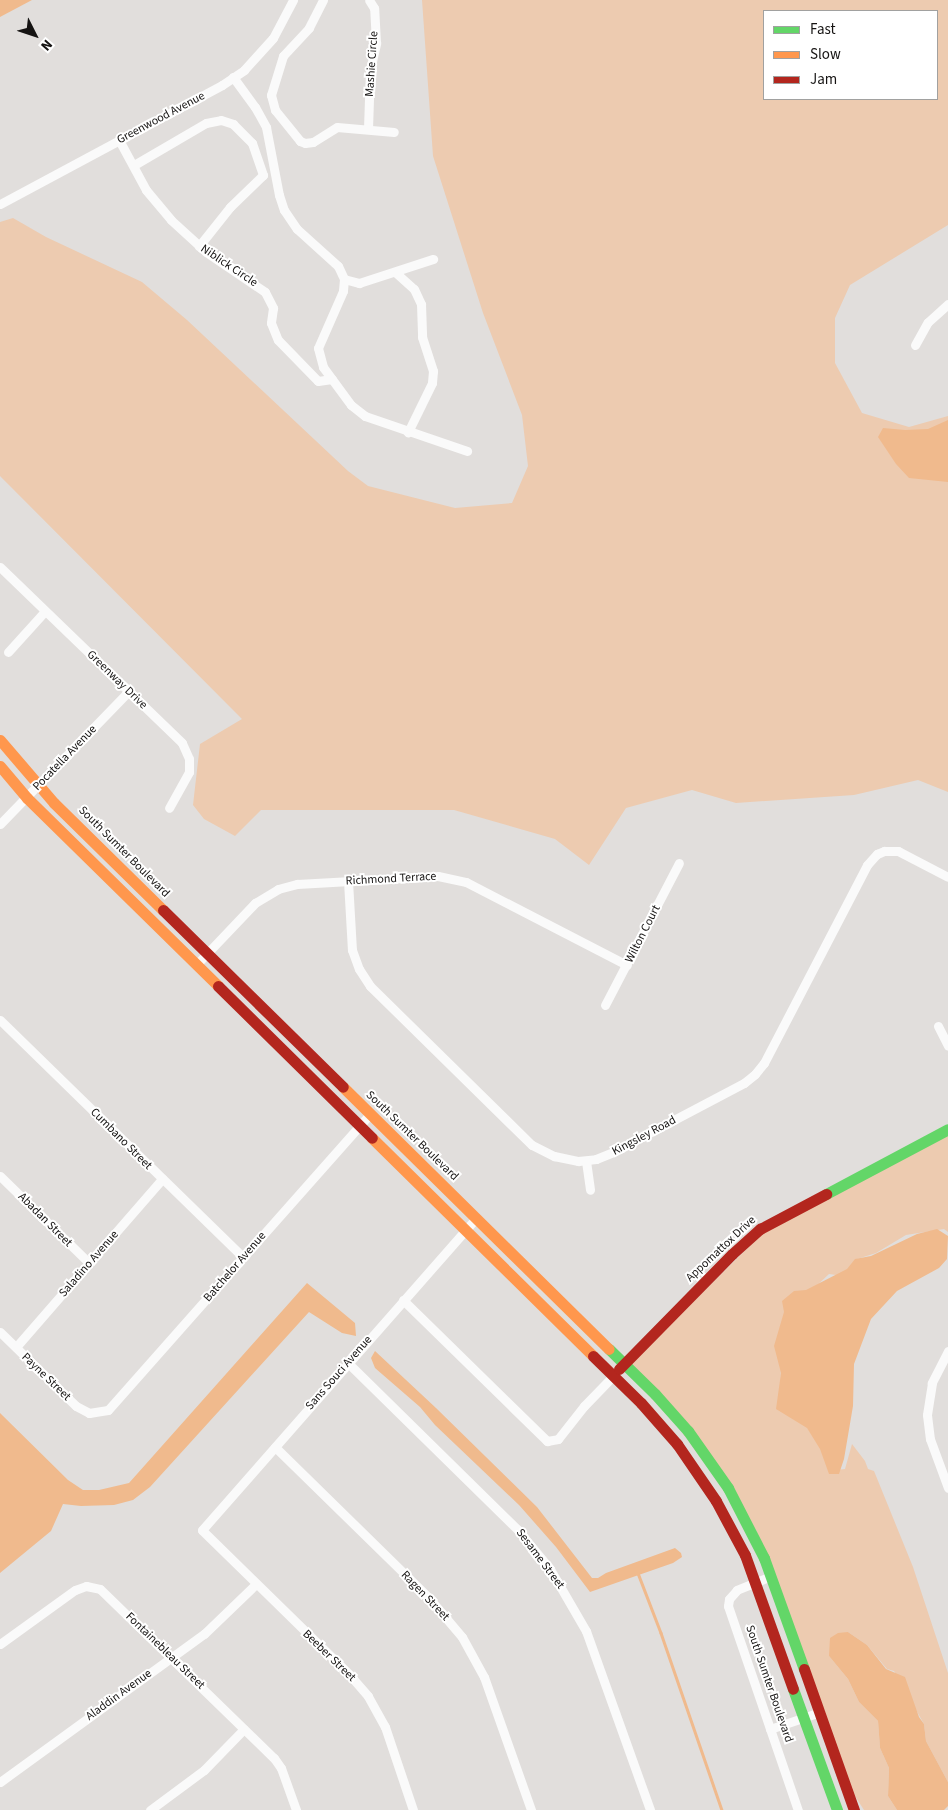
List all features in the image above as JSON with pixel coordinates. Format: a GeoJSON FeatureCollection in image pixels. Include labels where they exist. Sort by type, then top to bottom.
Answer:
{"type":"FeatureCollection","features":[{"type":"Feature","properties":{"kind":"main road","name":"South Sumter Boulevard"},"geometry":{"type":"LineString","coordinates":[[0,740],[38,786],[676,1417],[714,1467],[752,1532],[771,1576],[854,1810]]}},
{"type":"Feature","properties":{"kind":"main road","name":"South Sumter Boulevard"},"geometry":{"type":"LineString","coordinates":[[0,766],[26,798],[658,1421],[692,1463],[728,1521],[757,1582],[837,1810]]}},
{"type":"Feature","properties":{"kind":"main road","name":"Appomattox Drive"},"geometry":{"type":"LineString","coordinates":[[613,1376],[732,1254],[760,1229],[948,1129]]}},
{"type":"Feature","properties":{"kind":"street","name":"Greenwood Avenue"},"geometry":{"type":"LineString","coordinates":[[0,204],[234,77],[254,61],[270,43],[283,22],[293,0]]}},
{"type":"Feature","properties":{"kind":"street"},"geometry":{"type":"LineString","coordinates":[[323,0],[309,28],[287,51],[281,62],[270,95],[275,110],[300,141],[305,143],[313,142],[337,127],[394,132]]}},
{"type":"Feature","properties":{"kind":"street","name":"Mashie Circle"},"geometry":{"type":"LineString","coordinates":[[368,129],[370,70],[376,43],[374,8],[369,0]]}},
{"type":"Feature","properties":{"kind":"street"},"geometry":{"type":"LineString","coordinates":[[234,77],[256,107],[266,127],[271,144],[277,186],[284,210],[301,233],[338,266],[344,279],[343,291],[318,348],[321,364],[351,405],[365,416],[467,451]]}},
{"type":"Feature","properties":{"kind":"street"},"geometry":{"type":"LineString","coordinates":[[266,127],[281,119]]}},
{"type":"Feature","properties":{"kind":"street"},"geometry":{"type":"LineString","coordinates":[[134,165],[206,123],[221,120],[234,124],[252,143],[263,175],[230,207],[199,246]]}},
{"type":"Feature","properties":{"kind":"street","name":"Niblick Circle"},"geometry":{"type":"LineString","coordinates":[[119,140],[146,190],[171,220],[199,246],[265,292],[273,308],[271,323],[278,340],[318,382],[332,379]]}},
{"type":"Feature","properties":{"kind":"street"},"geometry":{"type":"LineString","coordinates":[[255,151],[271,144]]}},
{"type":"Feature","properties":{"kind":"street"},"geometry":{"type":"LineString","coordinates":[[344,279],[359,283],[433,259]]}},
{"type":"Feature","properties":{"kind":"street"},"geometry":{"type":"LineString","coordinates":[[395,272],[414,289],[421,304],[422,337],[433,371],[432,383],[408,432]]}},
{"type":"Feature","properties":{"kind":"street"},"geometry":{"type":"LineString","coordinates":[[915,345],[928,322],[948,304]]}},
{"type":"Feature","properties":{"kind":"street","name":"Greenway Drive"},"geometry":{"type":"LineString","coordinates":[[0,567],[179,740],[186,750],[189,763],[187,778],[169,808]]}},
{"type":"Feature","properties":{"kind":"street"},"geometry":{"type":"LineString","coordinates":[[8,652],[45,610]]}},
{"type":"Feature","properties":{"kind":"street","name":"Pocatella Avenue"},"geometry":{"type":"LineString","coordinates":[[0,824],[129,691]]}},
{"type":"Feature","properties":{"kind":"street","name":"Kingsley Road"},"geometry":{"type":"LineString","coordinates":[[348,881],[352,950],[359,969],[370,986],[532,1145],[554,1156],[586,1161],[613,1152],[744,1083],[755,1074],[764,1063],[867,865],[877,854],[884,851],[898,851],[948,877]]}},
{"type":"Feature","properties":{"kind":"street","name":"Wilton Court"},"geometry":{"type":"LineString","coordinates":[[605,1005],[679,863]]}},
{"type":"Feature","properties":{"kind":"street","name":"Richmond Terrace"},"geometry":{"type":"LineString","coordinates":[[196,965],[255,903],[272,892],[298,884],[438,876],[456,878],[627,965]]}},
{"type":"Feature","properties":{"kind":"street","name":"Cumbano Street"},"geometry":{"type":"LineString","coordinates":[[0,1020],[243,1257]]}},
{"type":"Feature","properties":{"kind":"street"},"geometry":{"type":"LineString","coordinates":[[938,1026],[948,1046]]}},
{"type":"Feature","properties":{"kind":"street","name":"Batchelor Avenue"},"geometry":{"type":"LineString","coordinates":[[96,1413],[114,1406],[370,1114]]}},
{"type":"Feature","properties":{"kind":"street"},"geometry":{"type":"LineString","coordinates":[[586,1161],[590,1190]]}},
{"type":"Feature","properties":{"kind":"street","name":"Abadan Street"},"geometry":{"type":"LineString","coordinates":[[0,1176],[89,1263]]}},
{"type":"Feature","properties":{"kind":"street","name":"Saladino Avenue"},"geometry":{"type":"LineString","coordinates":[[16,1348],[162,1179]]}},
{"type":"Feature","properties":{"kind":"street","name":"Sans Souci Avenue"},"geometry":{"type":"LineString","coordinates":[[202,1530],[476,1218]]}},
{"type":"Feature","properties":{"kind":"street"},"geometry":{"type":"LineString","coordinates":[[403,1300],[547,1440],[558,1439],[584,1406],[613,1376]]}},
{"type":"Feature","properties":{"kind":"street","name":"Payne Street"},"geometry":{"type":"LineString","coordinates":[[0,1332],[76,1406],[82,1410],[96,1413]]}},
{"type":"Feature","properties":{"kind":"street"},"geometry":{"type":"LineString","coordinates":[[948,1351],[932,1383],[927,1415],[930,1439],[948,1488]]}},
{"type":"Feature","properties":{"kind":"street","name":"Sesame Street"},"geometry":{"type":"LineString","coordinates":[[348,1362],[518,1530],[550,1568],[586,1632],[650,1810]]}},
{"type":"Feature","properties":{"kind":"street","name":"Ragen Street"},"geometry":{"type":"LineString","coordinates":[[275,1447],[429,1598],[462,1637],[484,1677],[531,1810]]}},
{"type":"Feature","properties":{"kind":"street","name":"Beeber Street"},"geometry":{"type":"LineString","coordinates":[[202,1530],[350,1675],[368,1696],[385,1727],[413,1810]]}},
{"type":"Feature","properties":{"kind":"street","name":"South Sumter Boulevard"},"geometry":{"type":"LineString","coordinates":[[771,1576],[734,1592],[729,1598],[728,1606],[798,1810]]}},
{"type":"Feature","properties":{"kind":"street","name":"Aladdin Avenue"},"geometry":{"type":"LineString","coordinates":[[0,1782],[217,1624],[256,1584]]}},
{"type":"Feature","properties":{"kind":"street","name":"Fontainebleau Street"},"geometry":{"type":"LineString","coordinates":[[0,1644],[75,1590],[91,1586],[105,1592],[274,1758],[281,1768],[296,1810]]}},
{"type":"Feature","properties":{"kind":"street"},"geometry":{"type":"LineString","coordinates":[[770,1729],[820,1712]]}},
{"type":"Feature","properties":{"kind":"street"},"geometry":{"type":"LineString","coordinates":[[150,1810],[161,1807],[204,1770],[244,1729]]}},
{"type":"Feature","properties":{"kind":"shaded area"},"geometry":{"type":"Polygon","coordinates":[[[0,0],[32,0],[0,17],[0,0]]]}},
{"type":"Feature","properties":{"kind":"shaded area"},"geometry":{"type":"Polygon","coordinates":[[[422,0],[948,0],[948,225],[850,285],[835,318],[835,363],[862,413],[909,427],[948,416],[948,792],[918,780],[854,795],[736,803],[692,790],[626,808],[589,865],[555,839],[454,810],[261,810],[235,836],[204,819],[193,805],[200,744],[242,719],[0,476],[0,222],[13,218],[46,237],[142,282],[187,320],[348,471],[368,486],[455,508],[512,503],[528,466],[522,415],[483,313],[433,156],[422,0]]]}},
{"type":"Feature","properties":{"kind":"shaded area"},"geometry":{"type":"Polygon","coordinates":[[[948,420],[948,482],[909,478],[896,464],[878,437],[883,428],[905,430],[928,429],[948,420]]]}},
{"type":"Feature","properties":{"kind":"shaded area"},"geometry":{"type":"Polygon","coordinates":[[[948,1134],[948,1232],[944,1229],[906,1235],[876,1253],[857,1259],[843,1276],[829,1274],[811,1291],[781,1368],[780,1402],[800,1417],[836,1470],[845,1469],[852,1444],[865,1461],[868,1469],[874,1471],[913,1567],[948,1673],[948,1782],[926,1741],[924,1724],[894,1671],[887,1669],[867,1645],[848,1632],[829,1656],[848,1679],[859,1702],[878,1721],[880,1748],[889,1768],[888,1796],[897,1810],[864,1810],[853,1793],[756,1530],[630,1364],[763,1233],[948,1134]]]}},
{"type":"Feature","properties":{"kind":"shaded area"},"geometry":{"type":"Polygon","coordinates":[[[937,1229],[948,1236],[947,1259],[939,1268],[897,1291],[871,1319],[854,1364],[853,1406],[844,1459],[839,1474],[829,1474],[820,1449],[807,1428],[776,1409],[781,1373],[774,1346],[784,1312],[782,1301],[794,1291],[806,1290],[847,1269],[855,1259],[871,1256],[917,1234],[937,1229]]]}},
{"type":"Feature","properties":{"kind":"shaded area"},"geometry":{"type":"Polygon","coordinates":[[[307,1283],[355,1323],[356,1336],[342,1333],[309,1312],[150,1487],[133,1500],[114,1505],[81,1506],[63,1504],[51,1531],[0,1573],[0,1413],[68,1480],[83,1490],[99,1490],[129,1483],[307,1283]]]}},
{"type":"Feature","properties":{"kind":"shaded area"},"geometry":{"type":"Polygon","coordinates":[[[375,1351],[537,1507],[592,1578],[598,1578],[606,1573],[675,1548],[681,1553],[682,1557],[673,1563],[590,1592],[556,1547],[519,1505],[435,1425],[420,1407],[375,1368],[371,1358],[375,1351]]]}},
{"type":"Feature","properties":{"kind":"shaded area"},"geometry":{"type":"Polygon","coordinates":[[[848,1632],[867,1645],[886,1669],[905,1677],[919,1717],[924,1724],[926,1741],[948,1782],[948,1806],[944,1810],[897,1810],[888,1796],[889,1768],[880,1748],[878,1721],[859,1702],[848,1679],[829,1656],[830,1638],[838,1633],[848,1632]]]}},
{"type":"Feature","properties":{"kind":"waterway"},"geometry":{"type":"LineString","coordinates":[[638,1573],[661,1633],[722,1810]]}},
{"type":"Feature","properties":{"kind":"traffic: fast"},"geometry":{"type":"LineString","coordinates":[[826,1194],[948,1129]]}},
{"type":"Feature","properties":{"kind":"traffic: fast"},"geometry":{"type":"LineString","coordinates":[[609,1349],[655,1394],[688,1431],[728,1488],[764,1558],[804,1669]]}},
{"type":"Feature","properties":{"kind":"traffic: fast"},"geometry":{"type":"LineString","coordinates":[[793,1689],[837,1810]]}},
{"type":"Feature","properties":{"kind":"traffic: slow"},"geometry":{"type":"LineString","coordinates":[[0,740],[54,803],[163,910]]}},
{"type":"Feature","properties":{"kind":"traffic: slow"},"geometry":{"type":"LineString","coordinates":[[0,766],[27,798],[218,986]]}},
{"type":"Feature","properties":{"kind":"traffic: slow"},"geometry":{"type":"LineString","coordinates":[[343,1087],[609,1349]]}},
{"type":"Feature","properties":{"kind":"traffic: slow"},"geometry":{"type":"LineString","coordinates":[[372,1138],[593,1356]]}},
{"type":"Feature","properties":{"kind":"traffic: jam"},"geometry":{"type":"LineString","coordinates":[[163,910],[343,1087]]}},
{"type":"Feature","properties":{"kind":"traffic: jam"},"geometry":{"type":"LineString","coordinates":[[218,986],[372,1138]]}},
{"type":"Feature","properties":{"kind":"traffic: jam"},"geometry":{"type":"LineString","coordinates":[[619,1369],[732,1254],[760,1229],[826,1194]]}},
{"type":"Feature","properties":{"kind":"traffic: jam"},"geometry":{"type":"LineString","coordinates":[[593,1356],[641,1403],[677,1444],[716,1501],[745,1555],[793,1689]]}},
{"type":"Feature","properties":{"kind":"traffic: jam"},"geometry":{"type":"LineString","coordinates":[[804,1669],[854,1810]]}}]}
